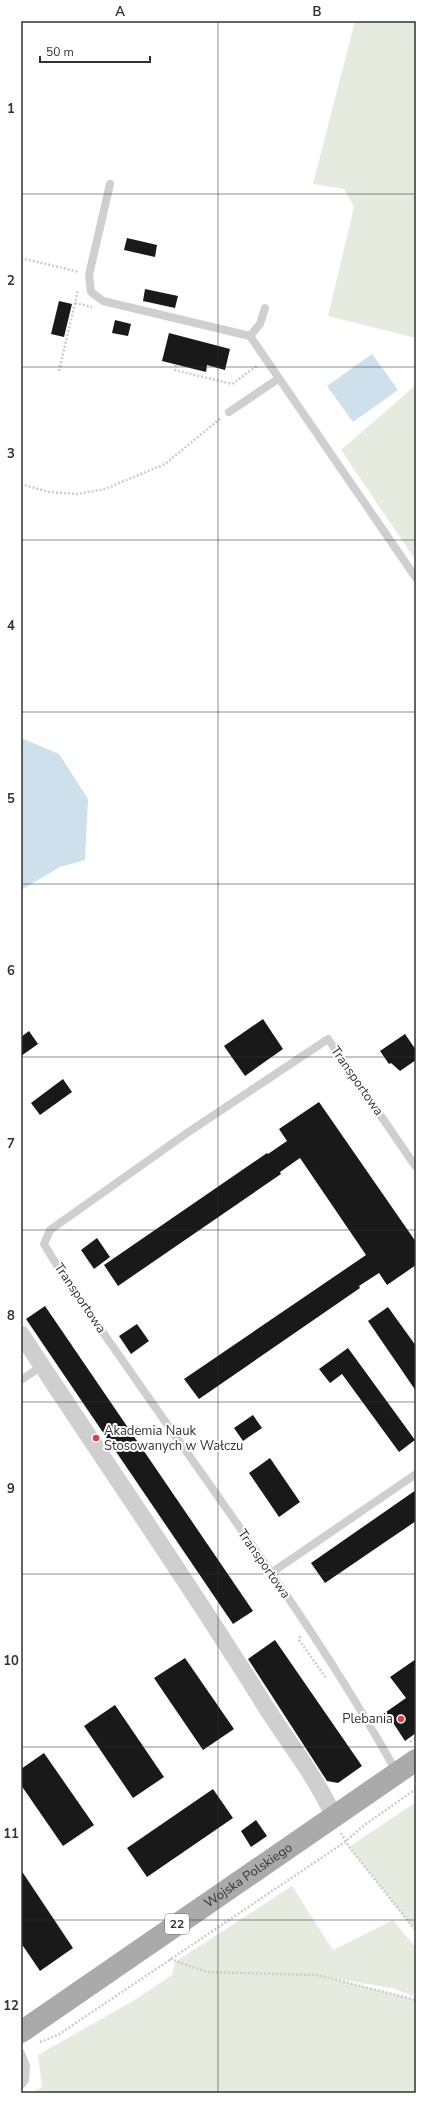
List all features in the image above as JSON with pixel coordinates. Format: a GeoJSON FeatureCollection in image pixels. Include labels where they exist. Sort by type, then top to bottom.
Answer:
{"type":"FeatureCollection","features":[{"type":"Feature","properties":{"kind":"main road","name":"Wojska Polskiego"},"geometry":{"type":"LineString","coordinates":[[21,2032],[416,1760]]}},
{"type":"Feature","properties":{"kind":"street"},"geometry":{"type":"LineString","coordinates":[[21,1334],[228,1647],[280,1731],[326,1800],[334,1817]]}},
{"type":"Feature","properties":{"kind":"lane"},"geometry":{"type":"LineString","coordinates":[[110,184],[86,274],[91,292],[103,301],[250,336],[278,379],[416,578]]}},
{"type":"Feature","properties":{"kind":"lane"},"geometry":{"type":"LineString","coordinates":[[250,336],[260,324],[264,308]]}},
{"type":"Feature","properties":{"kind":"lane"},"geometry":{"type":"LineString","coordinates":[[229,412],[278,379]]}},
{"type":"Feature","properties":{"kind":"lane","name":"Transportowa"},"geometry":{"type":"LineString","coordinates":[[397,1773],[370,1723],[271,1573],[44,1244],[50,1230],[187,1133],[328,1039],[416,1167]]}},
{"type":"Feature","properties":{"kind":"lane"},"geometry":{"type":"LineString","coordinates":[[21,1380],[42,1366]]}},
{"type":"Feature","properties":{"kind":"lane"},"geometry":{"type":"LineString","coordinates":[[271,1573],[416,1474]]}},
{"type":"Feature","properties":{"kind":"lane"},"geometry":{"type":"LineString","coordinates":[[21,2054],[26,2066],[26,2073],[25,2080],[21,2085]]}},
{"type":"Feature","properties":{"kind":"path"},"geometry":{"type":"LineString","coordinates":[[21,258],[86,274],[75,303],[58,371]]}},
{"type":"Feature","properties":{"kind":"path"},"geometry":{"type":"LineString","coordinates":[[75,303],[98,309]]}},
{"type":"Feature","properties":{"kind":"path"},"geometry":{"type":"LineString","coordinates":[[176,365],[175,370],[232,384],[260,364],[256,359]]}},
{"type":"Feature","properties":{"kind":"path"},"geometry":{"type":"LineString","coordinates":[[21,484],[49,492],[77,494],[105,489],[165,464],[229,412]]}},
{"type":"Feature","properties":{"kind":"path"},"geometry":{"type":"LineString","coordinates":[[21,2054],[36,2044],[58,2035],[345,1842],[363,1826],[416,1789]]}},
{"type":"Feature","properties":{"kind":"path"},"geometry":{"type":"LineString","coordinates":[[345,1842],[416,1931]]}},
{"type":"Feature","properties":{"kind":"path"},"geometry":{"type":"LineString","coordinates":[[170,1959],[207,1972],[317,1975],[416,2000]]}},
{"type":"Feature","properties":{"kind":"shaded area"},"geometry":{"type":"Polygon","coordinates":[[[355,21],[416,21],[416,338],[328,316],[354,207],[344,189],[313,184],[355,21]]]}},
{"type":"Feature","properties":{"kind":"shaded area"},"geometry":{"type":"Polygon","coordinates":[[[416,385],[416,561],[341,450],[416,385]]]}},
{"type":"Feature","properties":{"kind":"shaded area"},"geometry":{"type":"Polygon","coordinates":[[[416,1802],[416,1931],[349,1847],[416,1802]]]}},
{"type":"Feature","properties":{"kind":"shaded area"},"geometry":{"type":"Polygon","coordinates":[[[292,1886],[333,1950],[393,1920],[416,1948],[416,1997],[392,1988],[325,1977],[416,2000],[416,2093],[32,2093],[42,2087],[38,2055],[133,2001],[172,1975],[175,1962],[292,1886]]]}},
{"type":"Feature","properties":{"kind":"water"},"geometry":{"type":"Polygon","coordinates":[[[372,354],[398,390],[353,422],[327,386],[372,354]]]}},
{"type":"Feature","properties":{"kind":"water"},"geometry":{"type":"Polygon","coordinates":[[[21,738],[59,754],[88,799],[85,860],[60,867],[21,890],[21,738]]]}},
{"type":"Feature","properties":{"kind":"building"},"geometry":{"type":"Polygon","coordinates":[[[127,238],[157,245],[155,257],[124,250],[127,238]]]}},
{"type":"Feature","properties":{"kind":"building"},"geometry":{"type":"Polygon","coordinates":[[[145,289],[178,296],[175,308],[143,301],[145,289]]]}},
{"type":"Feature","properties":{"kind":"building"},"geometry":{"type":"Polygon","coordinates":[[[59,301],[72,304],[64,337],[51,334],[59,301]]]}},
{"type":"Feature","properties":{"kind":"building"},"geometry":{"type":"Polygon","coordinates":[[[115,320],[131,324],[128,336],[112,333],[115,320]]]}},
{"type":"Feature","properties":{"kind":"building"},"geometry":{"type":"Polygon","coordinates":[[[169,333],[230,349],[225,370],[207,365],[206,372],[162,361],[169,333]]]}},
{"type":"Feature","properties":{"kind":"building"},"geometry":{"type":"Polygon","coordinates":[[[263,1019],[283,1049],[245,1076],[224,1046],[263,1019]]]}},
{"type":"Feature","properties":{"kind":"building"},"geometry":{"type":"Polygon","coordinates":[[[29,1031],[38,1044],[21,1056],[21,1037],[29,1031]]]}},
{"type":"Feature","properties":{"kind":"building"},"geometry":{"type":"Polygon","coordinates":[[[405,1034],[416,1050],[416,1060],[400,1071],[391,1063],[389,1064],[380,1051],[405,1034]]]}},
{"type":"Feature","properties":{"kind":"building"},"geometry":{"type":"Polygon","coordinates":[[[63,1079],[72,1092],[40,1115],[31,1103],[63,1079]]]}},
{"type":"Feature","properties":{"kind":"building"},"geometry":{"type":"Polygon","coordinates":[[[319,1102],[416,1242],[416,1265],[387,1285],[379,1273],[359,1286],[360,1288],[199,1399],[184,1379],[366,1255],[300,1158],[280,1172],[281,1174],[118,1286],[104,1265],[267,1153],[268,1154],[287,1141],[279,1129],[319,1102]]]}},
{"type":"Feature","properties":{"kind":"building"},"geometry":{"type":"Polygon","coordinates":[[[97,1238],[110,1257],[94,1269],[81,1250],[97,1238]]]}},
{"type":"Feature","properties":{"kind":"building"},"geometry":{"type":"Polygon","coordinates":[[[45,1306],[253,1611],[233,1624],[26,1319],[45,1306]]]}},
{"type":"Feature","properties":{"kind":"building"},"geometry":{"type":"Polygon","coordinates":[[[388,1307],[416,1346],[416,1391],[368,1321],[388,1307]]]}},
{"type":"Feature","properties":{"kind":"building"},"geometry":{"type":"Polygon","coordinates":[[[137,1324],[149,1341],[131,1354],[119,1336],[137,1324]]]}},
{"type":"Feature","properties":{"kind":"building"},"geometry":{"type":"Polygon","coordinates":[[[348,1348],[415,1440],[399,1452],[342,1374],[330,1383],[319,1369],[348,1348]]]}},
{"type":"Feature","properties":{"kind":"building"},"geometry":{"type":"Polygon","coordinates":[[[253,1415],[262,1428],[243,1441],[234,1428],[253,1415]]]}},
{"type":"Feature","properties":{"kind":"building"},"geometry":{"type":"Polygon","coordinates":[[[270,1458],[300,1502],[279,1517],[249,1473],[270,1458]]]}},
{"type":"Feature","properties":{"kind":"building"},"geometry":{"type":"Polygon","coordinates":[[[416,1490],[416,1521],[325,1583],[311,1563],[416,1490]]]}},
{"type":"Feature","properties":{"kind":"building"},"geometry":{"type":"Polygon","coordinates":[[[275,1640],[362,1766],[338,1783],[327,1781],[248,1659],[275,1640]]]}},
{"type":"Feature","properties":{"kind":"building"},"geometry":{"type":"Polygon","coordinates":[[[185,1658],[234,1729],[203,1750],[154,1678],[185,1658]]]}},
{"type":"Feature","properties":{"kind":"building"},"geometry":{"type":"Polygon","coordinates":[[[416,1659],[416,1733],[405,1741],[386,1712],[406,1698],[390,1677],[416,1659]]]}},
{"type":"Feature","properties":{"kind":"building"},"geometry":{"type":"Polygon","coordinates":[[[115,1705],[164,1777],[133,1798],[84,1726],[115,1705]]]}},
{"type":"Feature","properties":{"kind":"building"},"geometry":{"type":"Polygon","coordinates":[[[44,1753],[94,1825],[63,1846],[21,1785],[21,1769],[44,1753]]]}},
{"type":"Feature","properties":{"kind":"building"},"geometry":{"type":"Polygon","coordinates":[[[213,1789],[233,1818],[147,1877],[127,1848],[213,1789]]]}},
{"type":"Feature","properties":{"kind":"building"},"geometry":{"type":"Polygon","coordinates":[[[256,1820],[267,1836],[251,1847],[241,1831],[256,1820]]]}},
{"type":"Feature","properties":{"kind":"building"},"geometry":{"type":"Polygon","coordinates":[[[21,1870],[73,1948],[40,1971],[21,1943],[21,1870]]]}},
{"type":"Feature","properties":{"kind":"place","name":"Akademia Nauk Stosowanych w Wałczu"},"geometry":{"type":"Point","coordinates":[96,1438]}},
{"type":"Feature","properties":{"kind":"place","name":"Plebania"},"geometry":{"type":"Point","coordinates":[401,1719]}}]}
